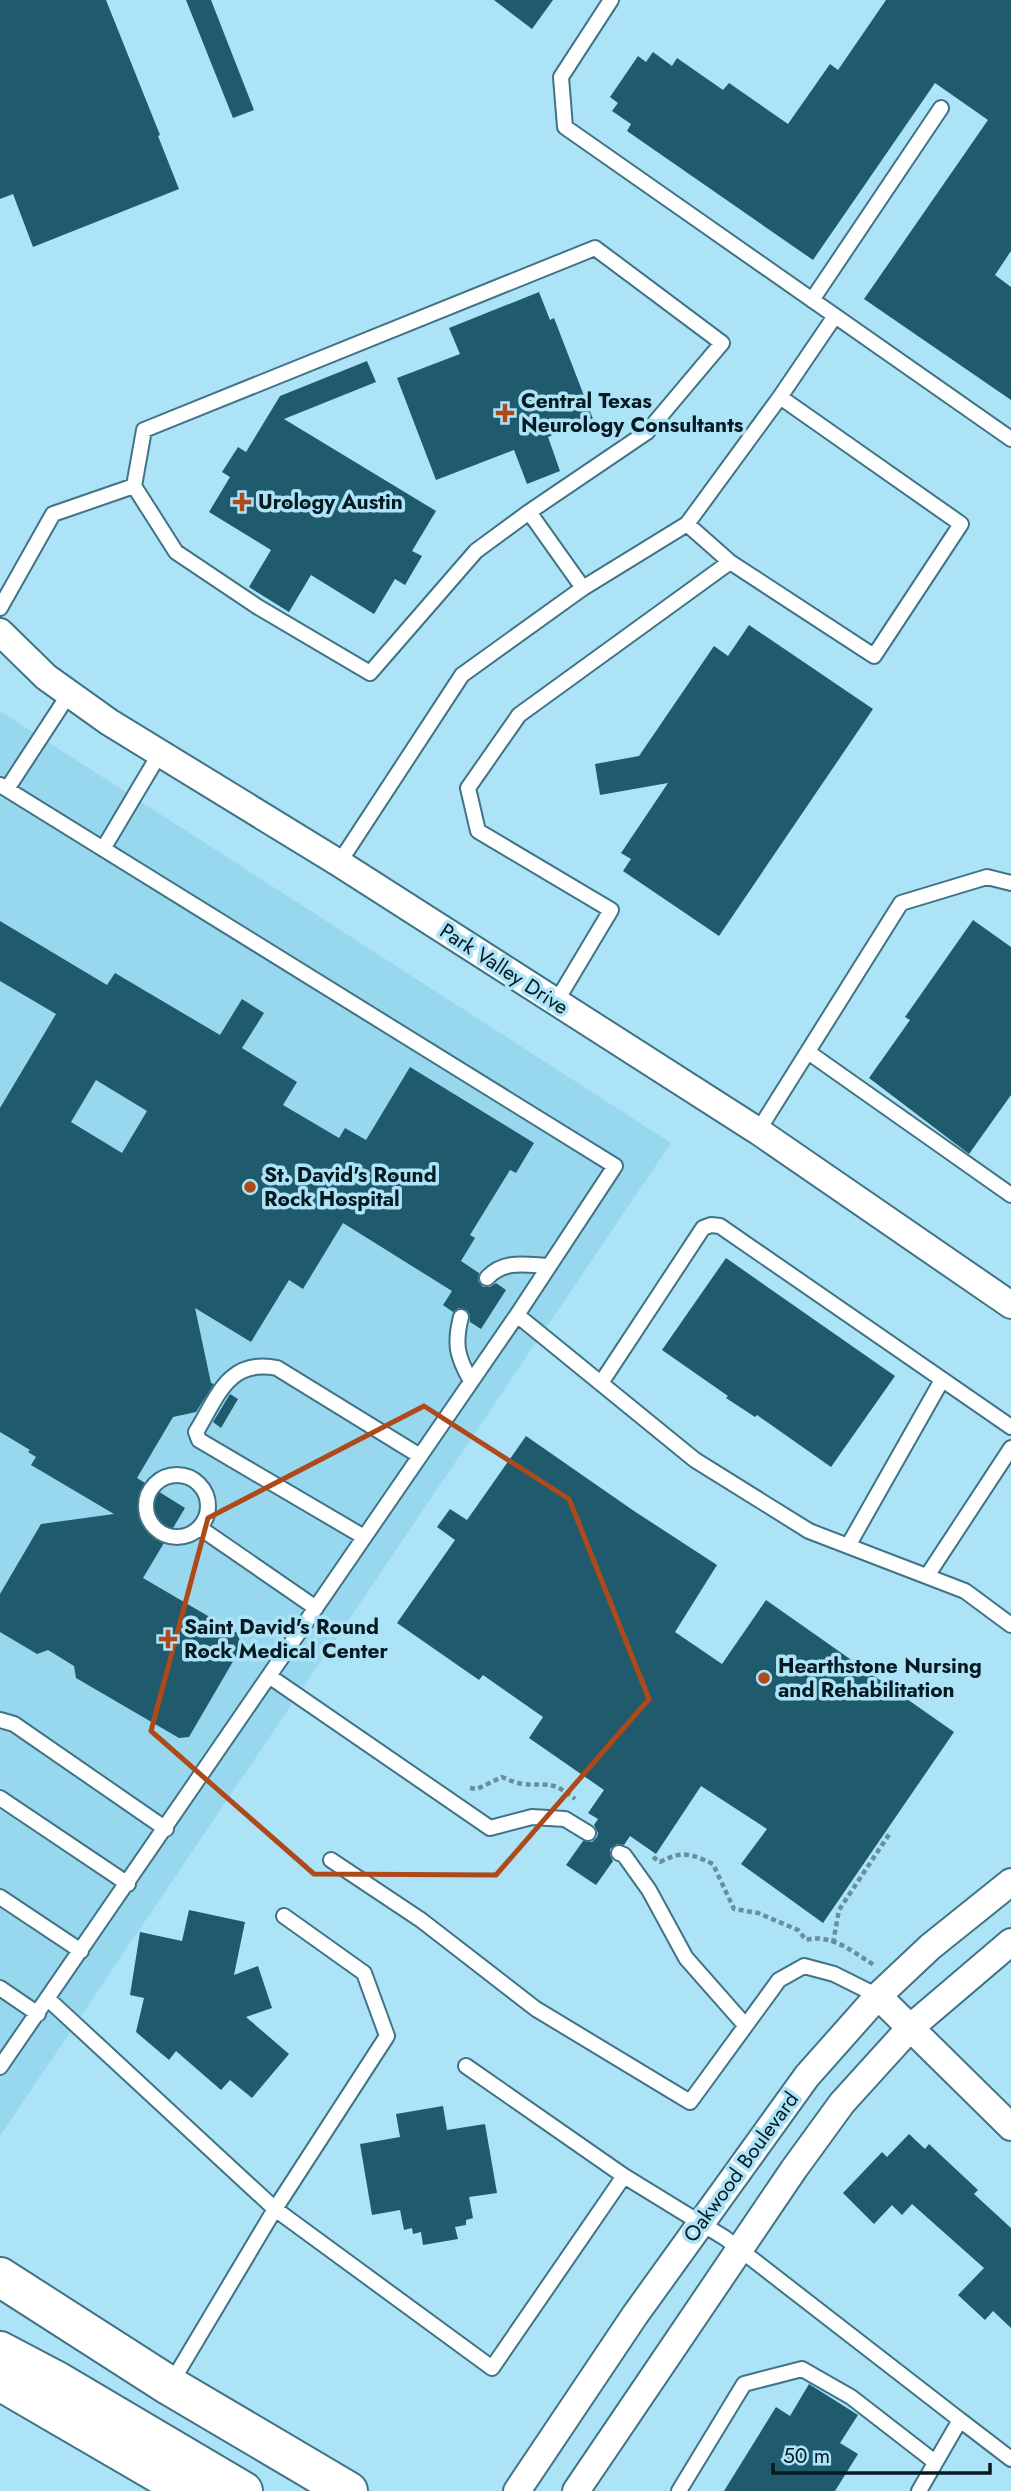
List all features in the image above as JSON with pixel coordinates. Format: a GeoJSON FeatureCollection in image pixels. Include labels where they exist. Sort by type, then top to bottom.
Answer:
{"type":"FeatureCollection","features":[{"type":"Feature","properties":{"kind":"main road"},"geometry":{"type":"LineString","coordinates":[[0,2277],[170,2386],[348,2491]]}},
{"type":"Feature","properties":{"kind":"main road"},"geometry":{"type":"LineString","coordinates":[[0,2351],[57,2381],[243,2491]]}},
{"type":"Feature","properties":{"kind":"main road"},"geometry":{"type":"LineString","coordinates":[[0,2381],[190,2491]]}},
{"type":"Feature","properties":{"kind":"street","name":"Park Valley Drive"},"geometry":{"type":"LineString","coordinates":[[0,632],[46,677],[69,694],[758,1131],[1011,1305]]}},
{"type":"Feature","properties":{"kind":"street","name":"Oakwood Boulevard"},"geometry":{"type":"LineString","coordinates":[[517,2491],[635,2315],[807,2076],[878,1996],[930,1947],[1011,1882]]}},
{"type":"Feature","properties":{"kind":"street","name":"Oakwood Boulevard"},"geometry":{"type":"LineString","coordinates":[[576,2491],[842,2103],[911,2028],[1011,1942]]}},
{"type":"Feature","properties":{"kind":"street"},"geometry":{"type":"LineString","coordinates":[[878,1996],[1011,2127]]}},
{"type":"Feature","properties":{"kind":"lane"},"geometry":{"type":"LineString","coordinates":[[611,0],[561,77],[565,127],[1011,439]]}},
{"type":"Feature","properties":{"kind":"lane"},"geometry":{"type":"LineString","coordinates":[[812,300],[941,108]]}},
{"type":"Feature","properties":{"kind":"lane"},"geometry":{"type":"LineString","coordinates":[[595,248],[722,343],[647,432],[476,551],[370,673],[258,607],[176,552],[134,486],[144,430],[595,248]]}},
{"type":"Feature","properties":{"kind":"lane"},"geometry":{"type":"LineString","coordinates":[[338,863],[462,675],[583,588],[687,524],[780,397],[835,316]]}},
{"type":"Feature","properties":{"kind":"lane"},"geometry":{"type":"LineString","coordinates":[[687,524],[730,562],[874,656],[961,524],[780,397]]}},
{"type":"Feature","properties":{"kind":"lane"},"geometry":{"type":"LineString","coordinates":[[0,608],[53,514],[134,486]]}},
{"type":"Feature","properties":{"kind":"lane"},"geometry":{"type":"LineString","coordinates":[[529,512],[583,588]]}},
{"type":"Feature","properties":{"kind":"lane"},"geometry":{"type":"LineString","coordinates":[[556,1002],[611,910],[478,831],[468,788],[519,715],[730,562]]}},
{"type":"Feature","properties":{"kind":"lane"},"geometry":{"type":"LineString","coordinates":[[0,2067],[517,1315],[615,1166],[3,787],[69,694]]}},
{"type":"Feature","properties":{"kind":"lane"},"geometry":{"type":"LineString","coordinates":[[103,849],[160,753]]}},
{"type":"Feature","properties":{"kind":"lane"},"geometry":{"type":"LineString","coordinates":[[758,1131],[901,903],[987,877],[1011,883]]}},
{"type":"Feature","properties":{"kind":"lane"},"geometry":{"type":"LineString","coordinates":[[808,1052],[1011,1195]]}},
{"type":"Feature","properties":{"kind":"lane"},"geometry":{"type":"LineString","coordinates":[[601,1383],[703,1228],[711,1225],[720,1226],[1011,1427]]}},
{"type":"Feature","properties":{"kind":"lane"},"geometry":{"type":"LineString","coordinates":[[488,1278],[495,1269],[513,1264],[549,1266]]}},
{"type":"Feature","properties":{"kind":"lane"},"geometry":{"type":"LineString","coordinates":[[517,1315],[695,1460],[809,1531],[965,1591],[1011,1625]]}},
{"type":"Feature","properties":{"kind":"lane"},"geometry":{"type":"LineString","coordinates":[[461,1317],[456,1337],[460,1364],[471,1381]]}},
{"type":"Feature","properties":{"kind":"lane"},"geometry":{"type":"LineString","coordinates":[[365,1537],[199,1440],[196,1432],[228,1379],[236,1372],[249,1367],[262,1365],[276,1368],[420,1456]]}},
{"type":"Feature","properties":{"kind":"lane"},"geometry":{"type":"LineString","coordinates":[[848,1546],[942,1380]]}},
{"type":"Feature","properties":{"kind":"lane"},"geometry":{"type":"LineString","coordinates":[[927,1576],[1011,1448]]}},
{"type":"Feature","properties":{"kind":"lane"},"geometry":{"type":"LineString","coordinates":[[168,1476],[186,1476],[194,1480],[206,1494],[208,1503],[205,1521],[200,1528],[181,1538],[161,1534],[147,1518],[145,1507],[152,1488],[168,1476]]}},
{"type":"Feature","properties":{"kind":"lane"},"geometry":{"type":"LineString","coordinates":[[200,1528],[316,1608]]}},
{"type":"Feature","properties":{"kind":"lane"},"geometry":{"type":"LineString","coordinates":[[269,1676],[490,1828],[532,1817],[565,1819],[588,1833]]}},
{"type":"Feature","properties":{"kind":"lane"},"geometry":{"type":"LineString","coordinates":[[0,1720],[14,1724],[166,1829]]}},
{"type":"Feature","properties":{"kind":"lane"},"geometry":{"type":"LineString","coordinates":[[0,1798],[128,1884]]}},
{"type":"Feature","properties":{"kind":"lane"},"geometry":{"type":"LineString","coordinates":[[619,1853],[624,1855],[649,1890],[686,1958],[745,2025]]}},
{"type":"Feature","properties":{"kind":"lane"},"geometry":{"type":"LineString","coordinates":[[331,1860],[421,1920],[536,2010],[690,2102],[779,1980],[804,1966],[834,1975],[878,1996]]}},
{"type":"Feature","properties":{"kind":"lane"},"geometry":{"type":"LineString","coordinates":[[0,1897],[82,1951]]}},
{"type":"Feature","properties":{"kind":"lane"},"geometry":{"type":"LineString","coordinates":[[170,2386],[275,2209],[387,2036],[365,1973],[284,1916]]}},
{"type":"Feature","properties":{"kind":"lane"},"geometry":{"type":"LineString","coordinates":[[0,1988],[38,2014]]}},
{"type":"Feature","properties":{"kind":"lane"},"geometry":{"type":"LineString","coordinates":[[48,1999],[275,2209],[492,2368],[624,2176]]}},
{"type":"Feature","properties":{"kind":"lane"},"geometry":{"type":"LineString","coordinates":[[466,2066],[624,2176],[702,2222],[740,2249],[1011,2459]]}},
{"type":"Feature","properties":{"kind":"lane"},"geometry":{"type":"LineString","coordinates":[[679,2491],[744,2384],[802,2370],[850,2397],[935,2462]]}},
{"type":"Feature","properties":{"kind":"lane"},"geometry":{"type":"LineString","coordinates":[[919,2491],[960,2420]]}},
{"type":"Feature","properties":{"kind":"path"},"geometry":{"type":"LineString","coordinates":[[463,1788],[477,1789],[502,1777],[522,1784],[540,1783],[560,1787],[580,1802]]}},
{"type":"Feature","properties":{"kind":"path"},"geometry":{"type":"LineString","coordinates":[[833,1942],[839,1910],[890,1833]]}},
{"type":"Feature","properties":{"kind":"path"},"geometry":{"type":"LineString","coordinates":[[649,1854],[660,1862],[673,1855],[691,1854],[713,1864],[734,1909],[758,1913],[798,1930],[806,1940],[817,1937],[851,1948],[876,1966],[884,1961]]}},
{"type":"Feature","properties":{"kind":"highlighted area"},"geometry":{"type":"Polygon","coordinates":[[[424,1406],[569,1499],[649,1699],[496,1875],[314,1874],[151,1731],[208,1518],[424,1406]]]}},
{"type":"Feature","properties":{"kind":"shaded area","name":"Saint David's Round Rock Medical Center"},"geometry":{"type":"Polygon","coordinates":[[[0,711],[671,1143],[0,2136],[0,711]]]}},
{"type":"Feature","properties":{"kind":"building"},"geometry":{"type":"Polygon","coordinates":[[[0,0],[106,0],[179,189],[33,247],[13,194],[0,199],[0,0]]]}},
{"type":"Feature","properties":{"kind":"building"},"geometry":{"type":"Polygon","coordinates":[[[186,0],[211,0],[254,110],[233,118],[186,0]]]}},
{"type":"Feature","properties":{"kind":"building"},"geometry":{"type":"Polygon","coordinates":[[[494,0],[553,0],[532,29],[494,0]]]}},
{"type":"Feature","properties":{"kind":"building"},"geometry":{"type":"Polygon","coordinates":[[[886,0],[1011,0],[1011,251],[995,275],[1011,287],[1011,400],[864,299],[988,120],[935,83],[813,260],[627,131],[631,124],[612,111],[618,103],[610,97],[638,56],[646,62],[653,52],[672,66],[677,58],[723,90],[729,83],[788,124],[830,64],[838,70],[886,0]]]}},
{"type":"Feature","properties":{"kind":"building"},"geometry":{"type":"Polygon","coordinates":[[[539,292],[550,320],[554,318],[593,419],[548,437],[560,471],[527,484],[514,450],[436,480],[397,378],[460,354],[449,328],[539,292]]]}},
{"type":"Feature","properties":{"kind":"building"},"geometry":{"type":"Polygon","coordinates":[[[367,361],[376,382],[284,419],[436,511],[412,551],[422,556],[405,585],[395,579],[374,614],[311,575],[289,612],[249,587],[271,550],[209,512],[230,477],[222,472],[238,447],[246,452],[280,396],[367,361]]]}},
{"type":"Feature","properties":{"kind":"building"},"geometry":{"type":"Polygon","coordinates":[[[749,625],[873,709],[719,936],[623,871],[631,859],[621,853],[668,783],[600,795],[595,764],[639,756],[714,646],[728,656],[749,625]]]}},
{"type":"Feature","properties":{"kind":"building"},"geometry":{"type":"Polygon","coordinates":[[[973,920],[1011,947],[1011,1095],[969,1154],[869,1078],[910,1020],[905,1017],[973,920]]]}},
{"type":"Feature","properties":{"kind":"building","name":"St. David's Round Rock Hospital"},"geometry":{"type":"Polygon","coordinates":[[[0,921],[107,985],[115,973],[220,1035],[242,999],[264,1013],[242,1048],[297,1082],[283,1105],[339,1138],[345,1128],[366,1140],[410,1067],[534,1143],[516,1173],[510,1170],[470,1235],[475,1238],[461,1261],[479,1273],[478,1281],[483,1287],[496,1283],[506,1290],[481,1329],[470,1322],[467,1310],[459,1308],[453,1312],[443,1305],[452,1291],[343,1223],[303,1289],[289,1280],[251,1342],[195,1308],[211,1383],[214,1384],[196,1412],[173,1417],[137,1478],[185,1508],[143,1578],[237,1633],[242,1646],[189,1737],[179,1738],[76,1678],[74,1666],[48,1650],[37,1654],[0,1632],[0,1594],[41,1524],[114,1514],[31,1465],[36,1457],[28,1452],[30,1450],[0,1432],[0,1108],[56,1014],[0,981],[0,921]],[[96,1080],[71,1122],[122,1153],[147,1111],[96,1080]]]}},
{"type":"Feature","properties":{"kind":"building"},"geometry":{"type":"Polygon","coordinates":[[[726,1258],[895,1376],[831,1467],[757,1415],[755,1417],[726,1398],[728,1396],[662,1350],[726,1258]]]}},
{"type":"Feature","properties":{"kind":"building"},"geometry":{"type":"Polygon","coordinates":[[[230,1394],[238,1399],[221,1428],[213,1422],[230,1394]]]}},
{"type":"Feature","properties":{"kind":"building","name":"Hearthstone Nursing and Rehabilitation"},"geometry":{"type":"Polygon","coordinates":[[[526,1436],[717,1565],[675,1632],[722,1664],[766,1600],[954,1732],[823,1923],[741,1864],[767,1829],[701,1786],[656,1854],[630,1836],[624,1845],[617,1844],[610,1849],[613,1861],[596,1885],[566,1865],[583,1841],[592,1842],[597,1837],[594,1825],[598,1819],[588,1813],[604,1790],[529,1738],[543,1717],[483,1675],[479,1680],[397,1623],[455,1540],[437,1527],[450,1509],[467,1520],[526,1436]]]}},
{"type":"Feature","properties":{"kind":"building"},"geometry":{"type":"Polygon","coordinates":[[[189,1910],[245,1922],[234,1975],[258,1966],[272,2008],[246,2017],[289,2054],[252,2098],[230,2080],[221,2090],[176,2051],[169,2060],[136,2032],[144,1998],[130,1995],[140,1932],[182,1941],[189,1910]]]}},
{"type":"Feature","properties":{"kind":"building"},"geometry":{"type":"Polygon","coordinates":[[[443,2106],[447,2130],[485,2124],[497,2193],[469,2197],[473,2218],[466,2220],[466,2225],[455,2227],[458,2239],[423,2245],[421,2232],[413,2234],[412,2228],[404,2230],[400,2210],[372,2215],[360,2144],[400,2137],[396,2114],[443,2106]]]}},
{"type":"Feature","properties":{"kind":"building"},"geometry":{"type":"Polygon","coordinates":[[[909,2134],[925,2149],[929,2144],[978,2190],[974,2194],[1011,2228],[1011,2328],[993,2311],[985,2320],[958,2295],[984,2268],[912,2204],[902,2215],[892,2205],[874,2224],[843,2193],[882,2152],[887,2157],[909,2134]]]}},
{"type":"Feature","properties":{"kind":"building"},"geometry":{"type":"Polygon","coordinates":[[[809,2384],[858,2415],[840,2443],[858,2454],[835,2491],[724,2491],[776,2407],[790,2416],[809,2384]]]}},
{"type":"Feature","properties":{"kind":"place","name":"Central Texas Neurology Consultants"},"geometry":{"type":"Point","coordinates":[505,413]}},
{"type":"Feature","properties":{"kind":"place","name":"Urology Austin"},"geometry":{"type":"Point","coordinates":[242,502]}},
{"type":"Feature","properties":{"kind":"place","name":"St. David's Round Rock Hospital"},"geometry":{"type":"Point","coordinates":[250,1187]}},
{"type":"Feature","properties":{"kind":"place","name":"Saint David's Round Rock Medical Center"},"geometry":{"type":"Point","coordinates":[168,1639]}},
{"type":"Feature","properties":{"kind":"place","name":"Hearthstone Nursing and Rehabilitation"},"geometry":{"type":"Point","coordinates":[764,1678]}}]}
